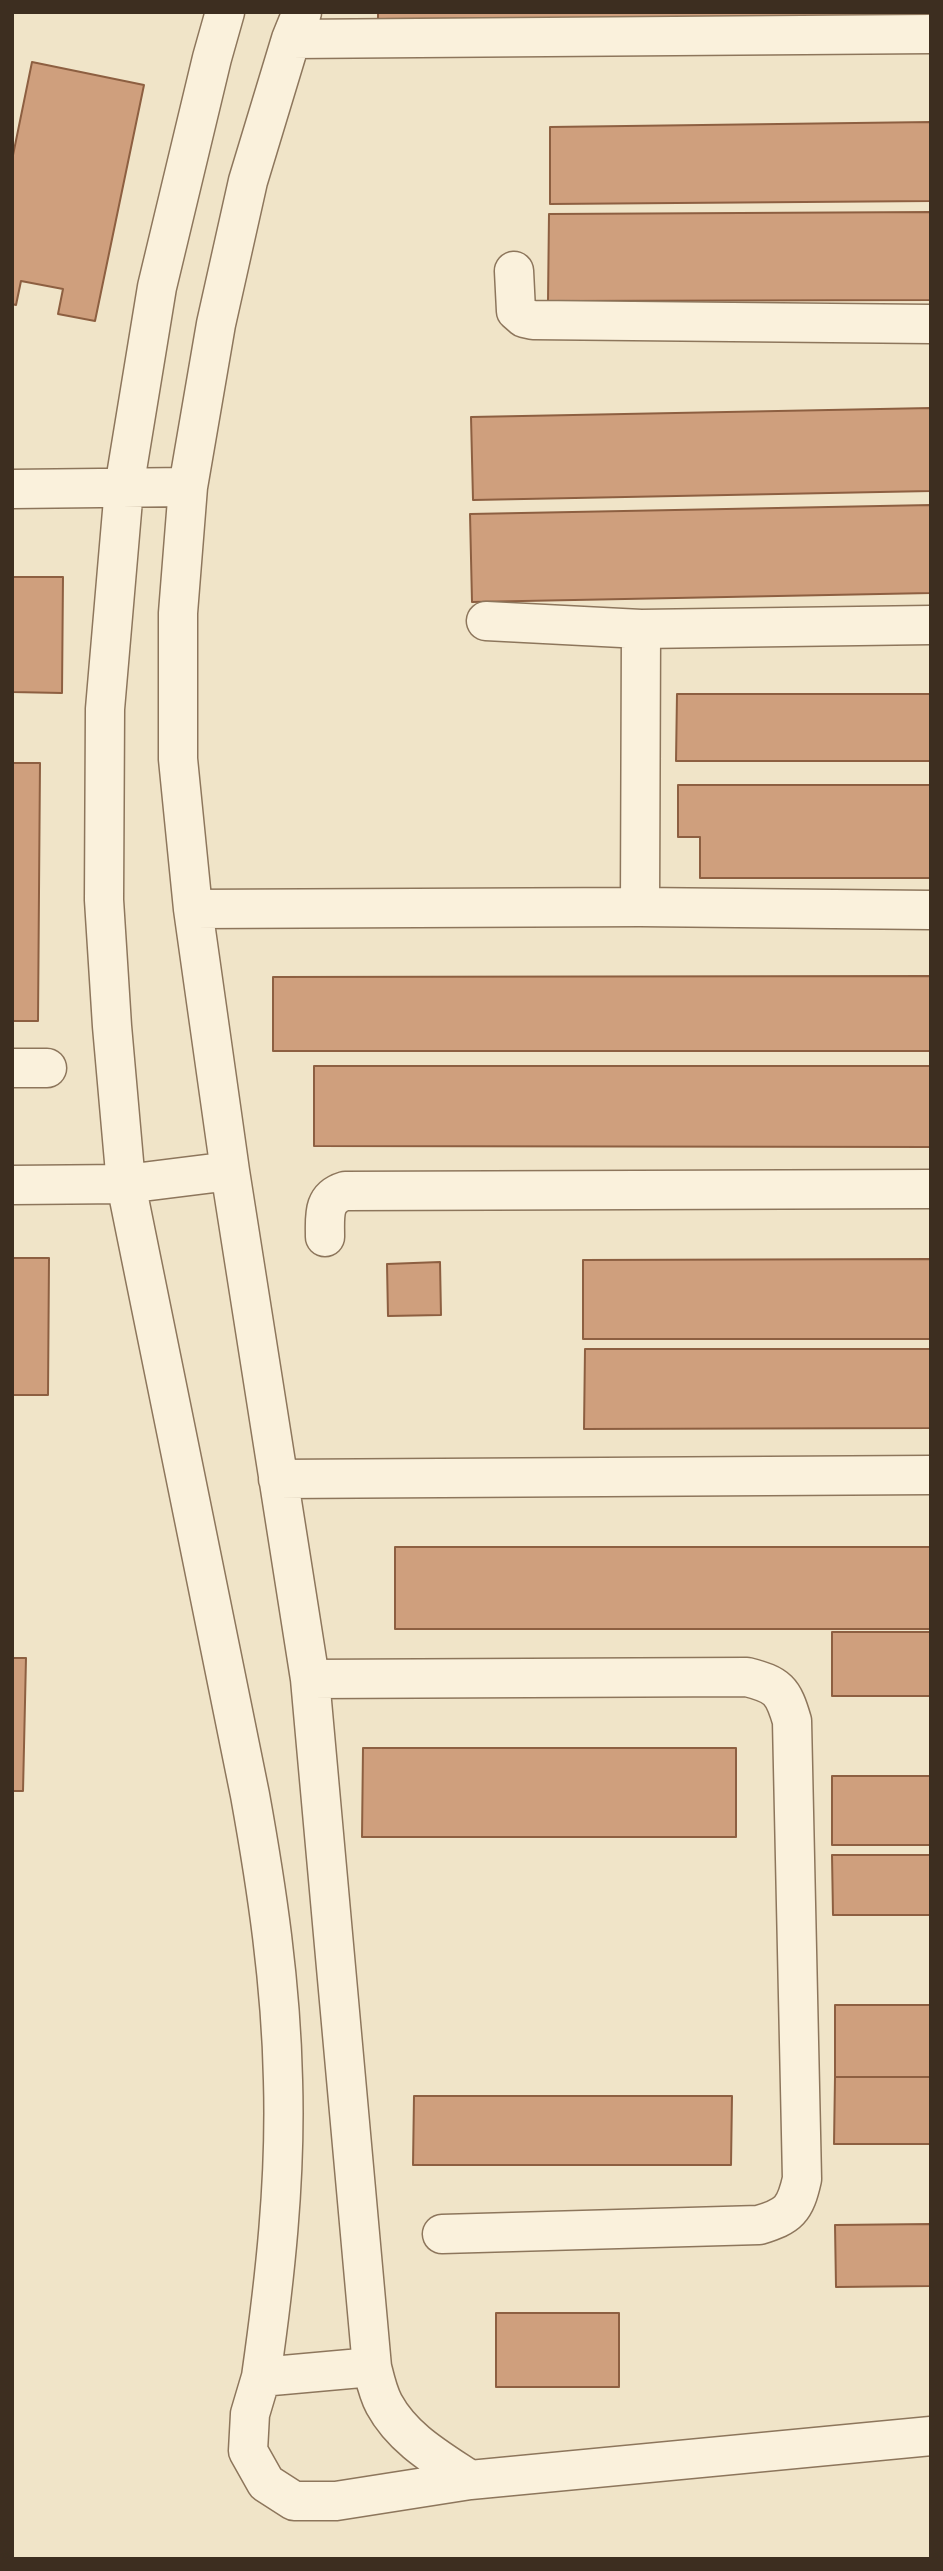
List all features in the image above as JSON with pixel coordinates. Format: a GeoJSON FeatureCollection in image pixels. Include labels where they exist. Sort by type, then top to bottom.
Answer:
{"type":"FeatureCollection","features":[{"type":"Feature","properties":{"kind":"street"},"geometry":{"type":"LineString","coordinates":[[225,12],[157,286],[124,488],[105,709],[104,900],[112,1026],[127,1184],[250,1795],[277,1967],[284,2081],[283,2178],[274,2290],[261,2377],[250,2414],[248,2451],[266,2483],[295,2501],[336,2501],[470,2480],[931,2436]]}},
{"type":"Feature","properties":{"kind":"street"},"geometry":{"type":"LineString","coordinates":[[470,2480],[430,2455],[402,2431],[383,2402],[372,2367],[310,1679],[230,1171],[192,909],[178,759],[178,613],[188,487],[216,324],[248,181],[297,26],[931,34]]}},
{"type":"Feature","properties":{"kind":"street"},"geometry":{"type":"LineString","coordinates":[[514,271],[516,311],[524,318],[533,320],[931,324]]}},
{"type":"Feature","properties":{"kind":"street"},"geometry":{"type":"LineString","coordinates":[[12,489],[188,487]]}},
{"type":"Feature","properties":{"kind":"street"},"geometry":{"type":"LineString","coordinates":[[486,621],[640,629],[931,625]]}},
{"type":"Feature","properties":{"kind":"street"},"geometry":{"type":"LineString","coordinates":[[640,629],[640,906]]}},
{"type":"Feature","properties":{"kind":"street"},"geometry":{"type":"LineString","coordinates":[[192,909],[640,906],[931,910]]}},
{"type":"Feature","properties":{"kind":"street"},"geometry":{"type":"LineString","coordinates":[[12,1185],[127,1184],[230,1171]]}},
{"type":"Feature","properties":{"kind":"street"},"geometry":{"type":"LineString","coordinates":[[325,1237],[325,1210],[328,1201],[335,1194],[345,1191],[931,1189]]}},
{"type":"Feature","properties":{"kind":"street"},"geometry":{"type":"LineString","coordinates":[[278,1479],[931,1475]]}},
{"type":"Feature","properties":{"kind":"street"},"geometry":{"type":"LineString","coordinates":[[310,1679],[747,1677],[769,1683],[786,1699],[792,1721],[802,2179],[797,2201],[781,2218],[759,2225],[442,2234]]}},
{"type":"Feature","properties":{"kind":"street"},"geometry":{"type":"LineString","coordinates":[[261,2377],[372,2367]]}},
{"type":"Feature","properties":{"kind":"building"},"geometry":{"type":"Polygon","coordinates":[[[378,12],[931,12],[931,17],[378,19],[378,12]]]}},
{"type":"Feature","properties":{"kind":"building"},"geometry":{"type":"Polygon","coordinates":[[[32,62],[144,85],[95,321],[58,314],[63,289],[21,281],[16,305],[12,304],[12,160],[32,62]]]}},
{"type":"Feature","properties":{"kind":"building"},"geometry":{"type":"Polygon","coordinates":[[[931,122],[931,201],[550,204],[550,127],[931,122]]]}},
{"type":"Feature","properties":{"kind":"building"},"geometry":{"type":"Polygon","coordinates":[[[931,212],[931,300],[548,301],[549,214],[931,212]]]}},
{"type":"Feature","properties":{"kind":"building"},"geometry":{"type":"Polygon","coordinates":[[[931,408],[931,491],[473,500],[471,417],[931,408]]]}},
{"type":"Feature","properties":{"kind":"building"},"geometry":{"type":"Polygon","coordinates":[[[931,505],[931,593],[472,602],[470,514],[931,505]]]}},
{"type":"Feature","properties":{"kind":"building"},"geometry":{"type":"Polygon","coordinates":[[[12,577],[63,577],[62,693],[12,692],[12,577]]]}},
{"type":"Feature","properties":{"kind":"building"},"geometry":{"type":"Polygon","coordinates":[[[677,694],[931,694],[931,761],[676,761],[677,694]]]}},
{"type":"Feature","properties":{"kind":"building"},"geometry":{"type":"Polygon","coordinates":[[[12,763],[40,763],[38,1021],[12,1021],[12,763]]]}},
{"type":"Feature","properties":{"kind":"building"},"geometry":{"type":"Polygon","coordinates":[[[678,785],[931,785],[931,878],[700,878],[700,837],[678,837],[678,785]]]}},
{"type":"Feature","properties":{"kind":"building"},"geometry":{"type":"Polygon","coordinates":[[[931,976],[931,1051],[273,1051],[273,977],[931,976]]]}},
{"type":"Feature","properties":{"kind":"building"},"geometry":{"type":"Polygon","coordinates":[[[314,1066],[931,1066],[931,1147],[314,1146],[314,1066]]]}},
{"type":"Feature","properties":{"kind":"building"},"geometry":{"type":"Polygon","coordinates":[[[12,1258],[49,1258],[48,1395],[12,1395],[12,1258]]]}},
{"type":"Feature","properties":{"kind":"building"},"geometry":{"type":"Polygon","coordinates":[[[931,1259],[931,1339],[583,1339],[583,1260],[931,1259]]]}},
{"type":"Feature","properties":{"kind":"building"},"geometry":{"type":"Polygon","coordinates":[[[440,1262],[441,1315],[388,1316],[387,1264],[440,1262]]]}},
{"type":"Feature","properties":{"kind":"building"},"geometry":{"type":"Polygon","coordinates":[[[585,1349],[931,1349],[931,1428],[584,1429],[585,1349]]]}},
{"type":"Feature","properties":{"kind":"building"},"geometry":{"type":"Polygon","coordinates":[[[395,1547],[931,1547],[931,1629],[395,1629],[395,1547]]]}},
{"type":"Feature","properties":{"kind":"building"},"geometry":{"type":"Polygon","coordinates":[[[832,1632],[931,1632],[931,1696],[832,1696],[832,1632]]]}},
{"type":"Feature","properties":{"kind":"building"},"geometry":{"type":"Polygon","coordinates":[[[12,1658],[26,1658],[23,1791],[12,1791],[12,1658]]]}},
{"type":"Feature","properties":{"kind":"building"},"geometry":{"type":"Polygon","coordinates":[[[363,1748],[736,1748],[736,1837],[362,1837],[363,1748]]]}},
{"type":"Feature","properties":{"kind":"building"},"geometry":{"type":"Polygon","coordinates":[[[832,1776],[931,1776],[931,1845],[832,1845],[832,1776]]]}},
{"type":"Feature","properties":{"kind":"building"},"geometry":{"type":"Polygon","coordinates":[[[832,1855],[931,1855],[931,1915],[833,1915],[832,1855]]]}},
{"type":"Feature","properties":{"kind":"building"},"geometry":{"type":"Polygon","coordinates":[[[835,2005],[931,2005],[931,2077],[835,2077],[835,2005]]]}},
{"type":"Feature","properties":{"kind":"building"},"geometry":{"type":"Polygon","coordinates":[[[835,2077],[931,2077],[931,2144],[834,2144],[835,2077]]]}},
{"type":"Feature","properties":{"kind":"building"},"geometry":{"type":"Polygon","coordinates":[[[414,2096],[732,2096],[731,2165],[413,2165],[414,2096]]]}},
{"type":"Feature","properties":{"kind":"building"},"geometry":{"type":"Polygon","coordinates":[[[931,2224],[931,2286],[836,2287],[835,2225],[931,2224]]]}},
{"type":"Feature","properties":{"kind":"building"},"geometry":{"type":"Polygon","coordinates":[[[496,2313],[619,2313],[619,2387],[496,2387],[496,2313]]]}}]}
